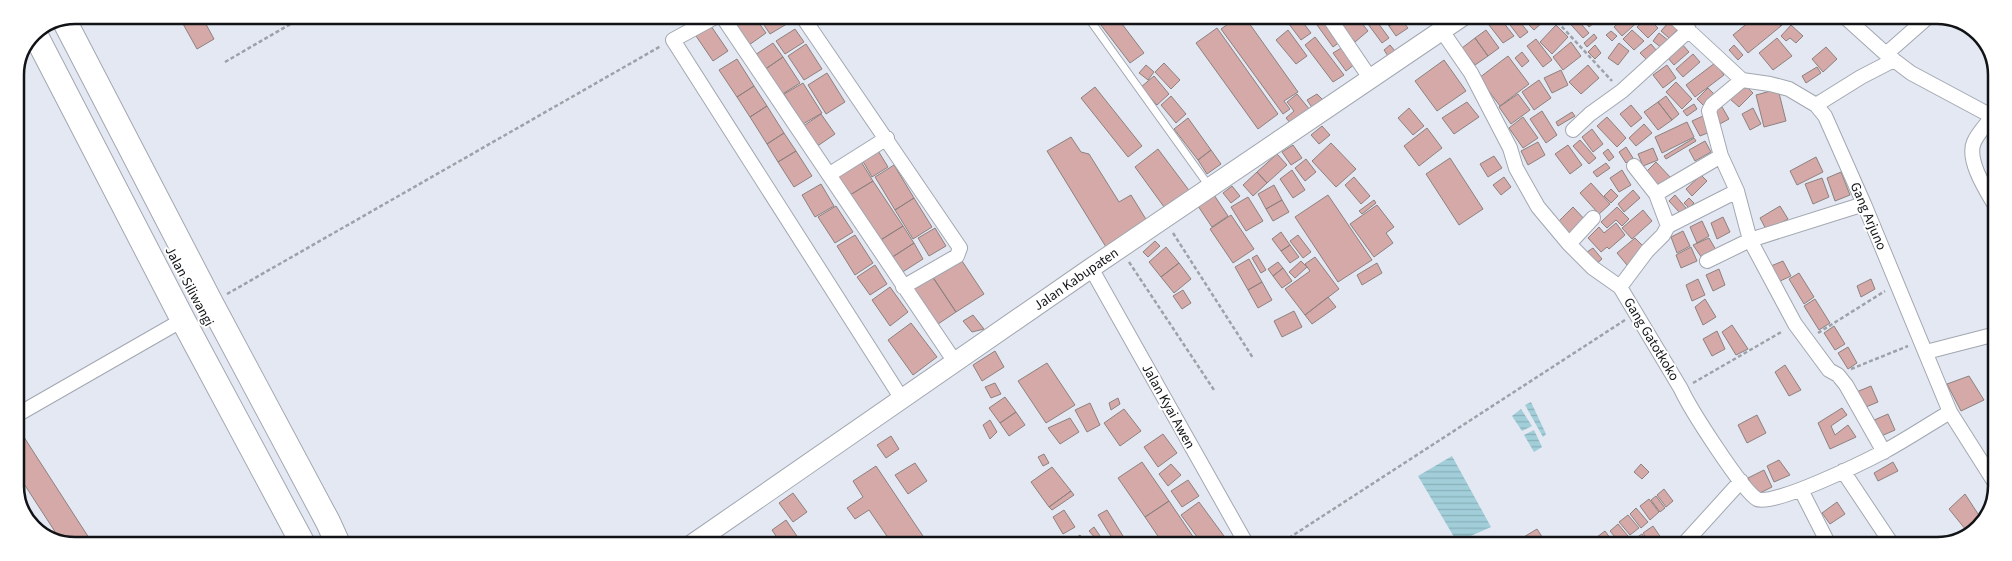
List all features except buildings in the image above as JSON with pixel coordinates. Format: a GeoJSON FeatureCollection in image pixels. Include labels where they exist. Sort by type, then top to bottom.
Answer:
{"type":"FeatureCollection","features":[{"type":"Feature","properties":{"kind":"highway"},"geometry":{"type":"LineString","coordinates":[[67,25],[211,304],[335,537]]}},
{"type":"Feature","properties":{"kind":"highway","name":"Jalan Siliwangi"},"geometry":{"type":"LineString","coordinates":[[53,29],[270,459],[300,537]]}},
{"type":"Feature","properties":{"kind":"highway","name":"Jalan Siliwangi"},"geometry":{"type":"LineString","coordinates":[[38,40],[178,312],[270,459],[327,537]]}},
{"type":"Feature","properties":{"kind":"highway"},"geometry":{"type":"LineString","coordinates":[[30,52],[172,326],[287,537]]}},
{"type":"Feature","properties":{"kind":"main road","name":"Jalan Kabupaten"},"geometry":{"type":"LineString","coordinates":[[702,537],[1092,268],[1452,24]]}},
{"type":"Feature","properties":{"kind":"street"},"geometry":{"type":"LineString","coordinates":[[702,24],[673,40],[902,400]]}},
{"type":"Feature","properties":{"kind":"street"},"geometry":{"type":"LineString","coordinates":[[727,24],[955,362]]}},
{"type":"Feature","properties":{"kind":"street"},"geometry":{"type":"LineString","coordinates":[[808,24],[887,138],[960,248],[959,253],[955,257],[904,287]]}},
{"type":"Feature","properties":{"kind":"street"},"geometry":{"type":"LineString","coordinates":[[1333,24],[1370,78]]}},
{"type":"Feature","properties":{"kind":"street"},"geometry":{"type":"LineString","coordinates":[[1682,24],[1742,80],[1712,105],[1709,111],[1721,156],[1737,191],[1750,240],[1795,324],[1829,370],[1838,375],[1846,385],[1884,452]]}},
{"type":"Feature","properties":{"kind":"street"},"geometry":{"type":"LineString","coordinates":[[1854,24],[1911,73],[1988,115]]}},
{"type":"Feature","properties":{"kind":"street"},"geometry":{"type":"LineString","coordinates":[[1816,105],[1890,57],[1921,24]]}},
{"type":"Feature","properties":{"kind":"street"},"geometry":{"type":"LineString","coordinates":[[1573,130],[1590,114],[1622,91],[1689,30]]}},
{"type":"Feature","properties":{"kind":"street","name":"Gang Gatotkoko"},"geometry":{"type":"LineString","coordinates":[[1442,31],[1471,73],[1510,148],[1516,168],[1538,207],[1592,268],[1620,287],[1689,406],[1741,481],[1756,499],[1765,501],[1801,490],[1884,452],[1950,412]]}},
{"type":"Feature","properties":{"kind":"street","name":"Gang Arjuno"},"geometry":{"type":"LineString","coordinates":[[1742,80],[1789,89],[1816,105],[1825,116],[1924,346],[1950,412],[1988,472]]}},
{"type":"Feature","properties":{"kind":"street"},"geometry":{"type":"LineString","coordinates":[[1988,125],[1973,143],[1972,153],[1977,172],[1988,192]]}},
{"type":"Feature","properties":{"kind":"street"},"geometry":{"type":"LineString","coordinates":[[830,174],[887,138]]}},
{"type":"Feature","properties":{"kind":"street"},"geometry":{"type":"LineString","coordinates":[[1656,194],[1721,156]]}},
{"type":"Feature","properties":{"kind":"street"},"geometry":{"type":"LineString","coordinates":[[1634,166],[1656,194],[1668,226]]}},
{"type":"Feature","properties":{"kind":"street"},"geometry":{"type":"LineString","coordinates":[[1620,287],[1647,251],[1663,235],[1668,226],[1737,191]]}},
{"type":"Feature","properties":{"kind":"street"},"geometry":{"type":"LineString","coordinates":[[1707,261],[1750,240],[1864,204]]}},
{"type":"Feature","properties":{"kind":"street"},"geometry":{"type":"LineString","coordinates":[[1569,244],[1593,218]]}},
{"type":"Feature","properties":{"kind":"street","name":"Jalan Kyai Awen"},"geometry":{"type":"LineString","coordinates":[[1092,268],[1237,537]]}},
{"type":"Feature","properties":{"kind":"street"},"geometry":{"type":"LineString","coordinates":[[24,411],[172,326]]}},
{"type":"Feature","properties":{"kind":"street"},"geometry":{"type":"LineString","coordinates":[[1924,346],[1988,335]]}},
{"type":"Feature","properties":{"kind":"street"},"geometry":{"type":"LineString","coordinates":[[1843,471],[1887,537]]}},
{"type":"Feature","properties":{"kind":"street"},"geometry":{"type":"LineString","coordinates":[[1690,537],[1741,481]]}},
{"type":"Feature","properties":{"kind":"street"},"geometry":{"type":"LineString","coordinates":[[1801,490],[1824,537]]}},
{"type":"Feature","properties":{"kind":"lane"},"geometry":{"type":"LineString","coordinates":[[1093,24],[1210,189]]}},
{"type":"Feature","properties":{"kind":"path"},"geometry":{"type":"LineString","coordinates":[[225,62],[290,24]]}},
{"type":"Feature","properties":{"kind":"path"},"geometry":{"type":"LineString","coordinates":[[1560,24],[1622,91]]}},
{"type":"Feature","properties":{"kind":"path"},"geometry":{"type":"LineString","coordinates":[[211,304],[673,40]]}},
{"type":"Feature","properties":{"kind":"path"},"geometry":{"type":"LineString","coordinates":[[1181,246],[1253,358]]}},
{"type":"Feature","properties":{"kind":"path"},"geometry":{"type":"LineString","coordinates":[[1120,249],[1214,390]]}},
{"type":"Feature","properties":{"kind":"path"},"geometry":{"type":"LineString","coordinates":[[1808,340],[1897,283]]}},
{"type":"Feature","properties":{"kind":"path"},"geometry":{"type":"LineString","coordinates":[[1290,537],[1636,313]]}},
{"type":"Feature","properties":{"kind":"path"},"geometry":{"type":"LineString","coordinates":[[1681,390],[1795,324]]}},
{"type":"Feature","properties":{"kind":"path"},"geometry":{"type":"LineString","coordinates":[[1838,375],[1924,346]]}},
{"type":"Feature","properties":{"kind":"water"},"geometry":{"type":"Polygon","coordinates":[[[1531,402],[1546,434],[1543,437],[1525,405],[1531,402]]]}},
{"type":"Feature","properties":{"kind":"water"},"geometry":{"type":"Polygon","coordinates":[[[1521,409],[1532,426],[1522,431],[1512,416],[1521,409]]]}},
{"type":"Feature","properties":{"kind":"water"},"geometry":{"type":"Polygon","coordinates":[[[1534,430],[1542,447],[1534,452],[1524,435],[1534,430]]]}},
{"type":"Feature","properties":{"kind":"water"},"geometry":{"type":"Polygon","coordinates":[[[1452,456],[1491,527],[1468,537],[1454,537],[1418,476],[1452,456]]]}}]}
